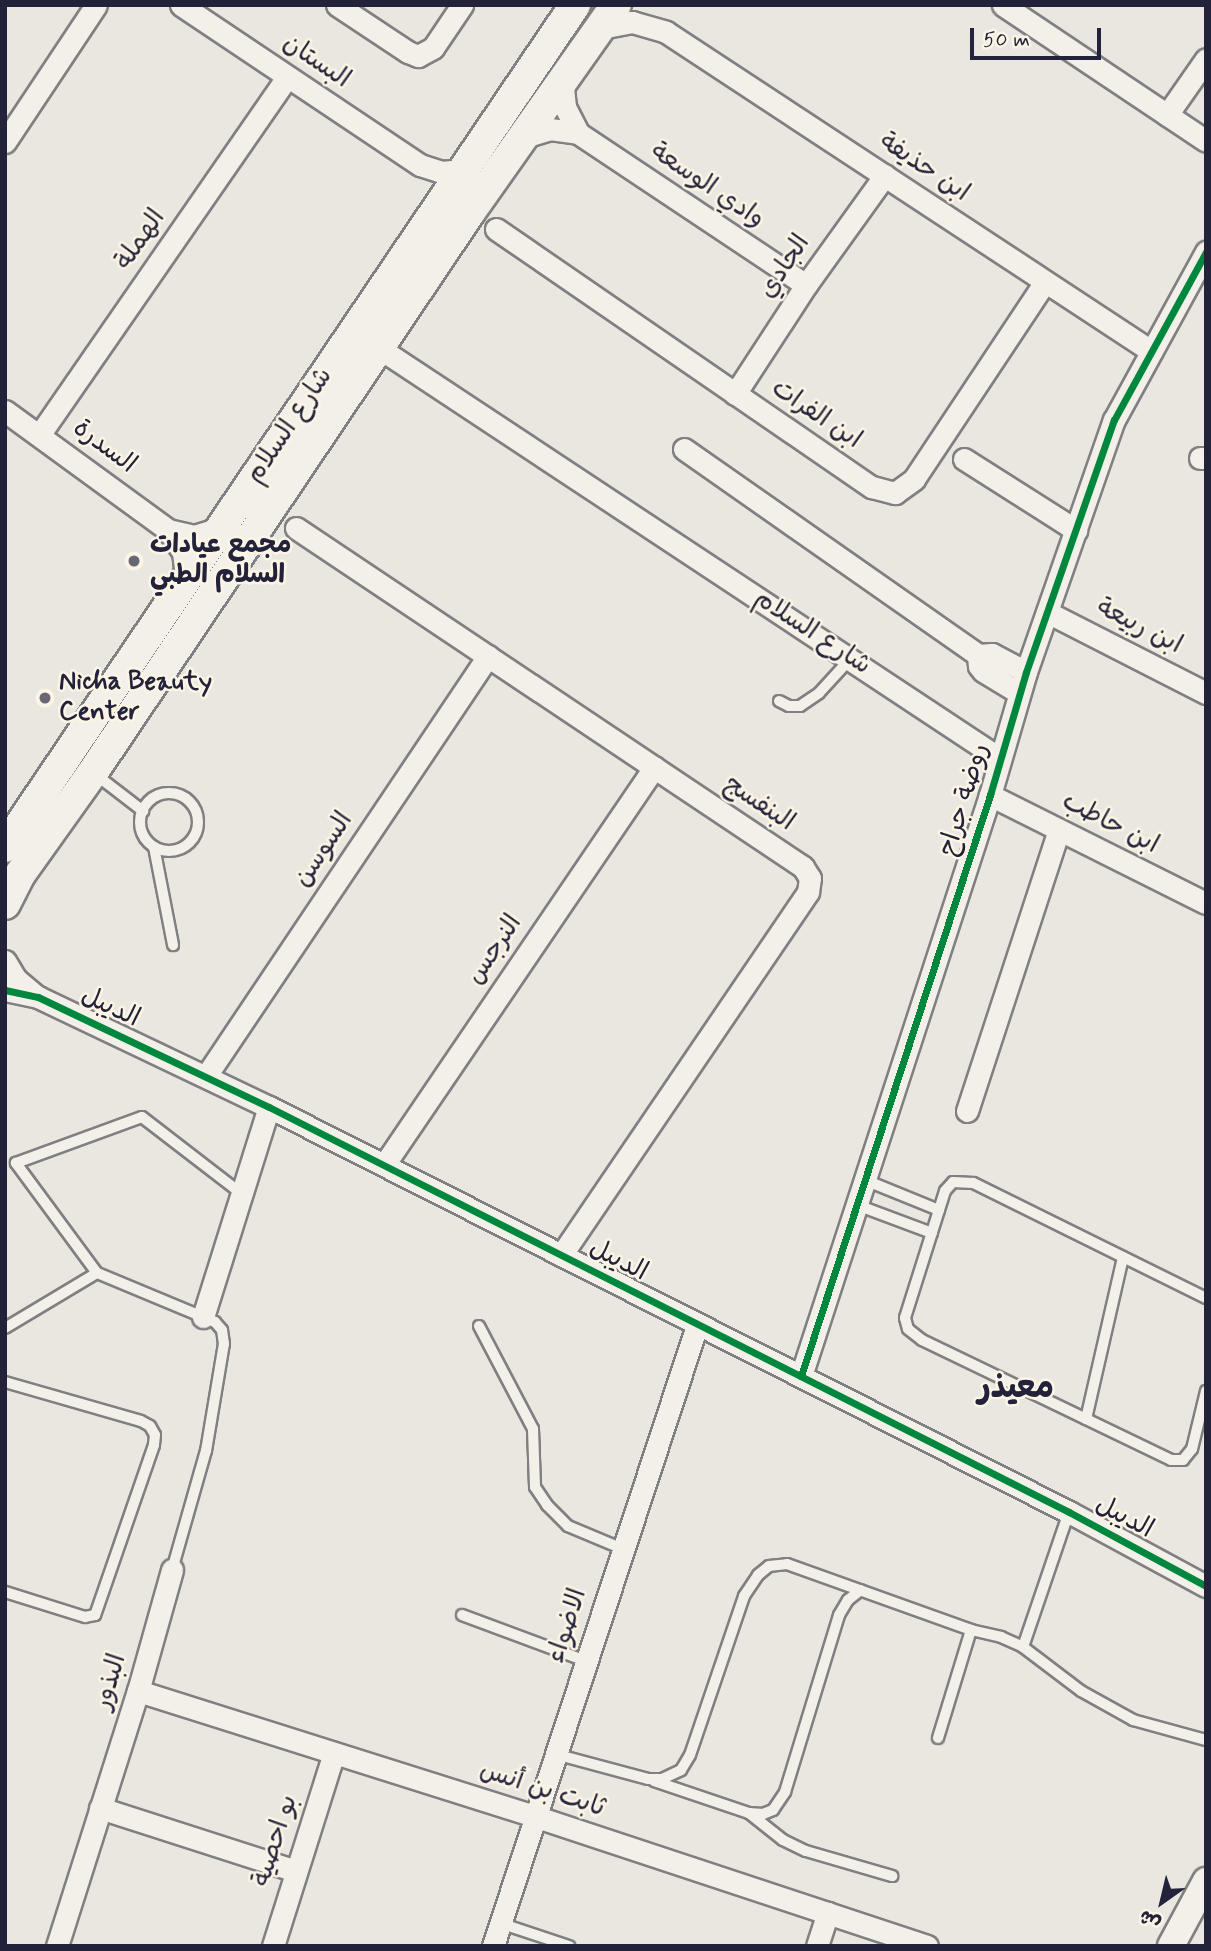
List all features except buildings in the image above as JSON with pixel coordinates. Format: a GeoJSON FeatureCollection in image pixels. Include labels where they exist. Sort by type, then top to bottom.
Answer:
{"type":"FeatureCollection","features":[{"type":"Feature","properties":{"kind":"main road","name":"شارع السلام"},"geometry":{"type":"LineString","coordinates":[[5,847],[575,5]]}},
{"type":"Feature","properties":{"kind":"main road","name":"شارع السلام"},"geometry":{"type":"LineString","coordinates":[[5,904],[21,873],[93,772],[562,78],[608,16]]}},
{"type":"Feature","properties":{"kind":"street"},"geometry":{"type":"LineString","coordinates":[[5,142],[96,5]]}},
{"type":"Feature","properties":{"kind":"street","name":"البستان"},"geometry":{"type":"LineString","coordinates":[[181,5],[420,165],[441,172],[464,170]]}},
{"type":"Feature","properties":{"kind":"street"},"geometry":{"type":"LineString","coordinates":[[337,5],[418,56],[433,48],[461,5]]}},
{"type":"Feature","properties":{"kind":"street","name":"ابن حذيفة"},"geometry":{"type":"LineString","coordinates":[[650,5],[666,32]]}},
{"type":"Feature","properties":{"kind":"street"},"geometry":{"type":"LineString","coordinates":[[1003,5],[1206,141]]}},
{"type":"Feature","properties":{"kind":"street","name":"ابن حذيفة"},"geometry":{"type":"LineString","coordinates":[[608,16],[666,32],[1151,351]]}},
{"type":"Feature","properties":{"kind":"street"},"geometry":{"type":"LineString","coordinates":[[1167,115],[1206,59]]}},
{"type":"Feature","properties":{"kind":"street","name":"الهملة"},"geometry":{"type":"LineString","coordinates":[[40,434],[287,77]]}},
{"type":"Feature","properties":{"kind":"street"},"geometry":{"type":"LineString","coordinates":[[562,78],[565,107],[578,133]]}},
{"type":"Feature","properties":{"kind":"street"},"geometry":{"type":"LineString","coordinates":[[521,138],[550,130],[578,133]]}},
{"type":"Feature","properties":{"kind":"street","name":"وادي الوسعة"},"geometry":{"type":"LineString","coordinates":[[578,133],[806,285]]}},
{"type":"Feature","properties":{"kind":"street"},"geometry":{"type":"LineString","coordinates":[[420,165],[437,211]]}},
{"type":"Feature","properties":{"kind":"street","name":"الجادي"},"geometry":{"type":"LineString","coordinates":[[735,394],[806,285],[885,175]]}},
{"type":"Feature","properties":{"kind":"street","name":"ابن الفرات"},"geometry":{"type":"LineString","coordinates":[[495,229],[873,488],[895,493],[914,479],[1044,283]]}},
{"type":"Feature","properties":{"kind":"street","name":"روضة جراح"},"geometry":{"type":"LineString","coordinates":[[801,1376],[990,795],[1019,693],[1114,420],[1206,252]]}},
{"type":"Feature","properties":{"kind":"street","name":"شارع السلام"},"geometry":{"type":"LineString","coordinates":[[379,348],[999,758]]}},
{"type":"Feature","properties":{"kind":"street","name":"السدرة"},"geometry":{"type":"LineString","coordinates":[[5,411],[168,530],[183,552],[186,578]]}},
{"type":"Feature","properties":{"kind":"street"},"geometry":{"type":"LineString","coordinates":[[684,449],[978,655],[992,654],[1026,672]]}},
{"type":"Feature","properties":{"kind":"street"},"geometry":{"type":"LineString","coordinates":[[964,459],[1076,530]]}},
{"type":"Feature","properties":{"kind":"street"},"geometry":{"type":"LineString","coordinates":[[168,530],[194,536],[220,528]]}},
{"type":"Feature","properties":{"kind":"street","name":"البنفسج"},"geometry":{"type":"LineString","coordinates":[[296,528],[803,867],[810,878],[808,892],[561,1255]]}},
{"type":"Feature","properties":{"kind":"street","name":"ابن ربيعة"},"geometry":{"type":"LineString","coordinates":[[1047,612],[1206,693]]}},
{"type":"Feature","properties":{"kind":"street"},"geometry":{"type":"LineString","coordinates":[[978,655],[979,666],[983,671],[1019,693]]}},
{"type":"Feature","properties":{"kind":"street","name":"السوسن"},"geometry":{"type":"LineString","coordinates":[[206,1076],[488,656]]}},
{"type":"Feature","properties":{"kind":"street","name":"النرجس"},"geometry":{"type":"LineString","coordinates":[[384,1165],[654,767]]}},
{"type":"Feature","properties":{"kind":"street","name":"ابن حاطب"},"geometry":{"type":"LineString","coordinates":[[990,795],[1206,903]]}},
{"type":"Feature","properties":{"kind":"street"},"geometry":{"type":"LineString","coordinates":[[967,1111],[1059,830]]}},
{"type":"Feature","properties":{"kind":"street","name":"الديبل"},"geometry":{"type":"LineString","coordinates":[[5,961],[16,979],[38,997]]}},
{"type":"Feature","properties":{"kind":"street","name":"الديبل"},"geometry":{"type":"LineString","coordinates":[[5,990],[38,997],[269,1107],[1069,1512],[1206,1586]]}},
{"type":"Feature","properties":{"kind":"street"},"geometry":{"type":"LineString","coordinates":[[203,1317],[269,1107]]}},
{"type":"Feature","properties":{"kind":"street","name":"الاضواء"},"geometry":{"type":"LineString","coordinates":[[493,1946],[697,1325]]}},
{"type":"Feature","properties":{"kind":"street","name":"البذور"},"geometry":{"type":"LineString","coordinates":[[57,1946],[138,1691],[172,1570]]}},
{"type":"Feature","properties":{"kind":"street","name":"ثابت بن أنس"},"geometry":{"type":"LineString","coordinates":[[138,1691],[534,1816],[923,1945]]}},
{"type":"Feature","properties":{"kind":"street","name":"بو احصية"},"geometry":{"type":"LineString","coordinates":[[273,1946],[334,1753]]}},
{"type":"Feature","properties":{"kind":"street"},"geometry":{"type":"LineString","coordinates":[[100,1808],[296,1871]]}},
{"type":"Feature","properties":{"kind":"street"},"geometry":{"type":"LineString","coordinates":[[1171,1946],[1202,1891]]}},
{"type":"Feature","properties":{"kind":"street"},"geometry":{"type":"LineString","coordinates":[[817,1946],[828,1913]]}},
{"type":"Feature","properties":{"kind":"lane"},"geometry":{"type":"LineString","coordinates":[[779,701],[789,706],[800,706],[819,693],[851,658]]}},
{"type":"Feature","properties":{"kind":"lane"},"geometry":{"type":"LineString","coordinates":[[93,772],[143,811]]}},
{"type":"Feature","properties":{"kind":"lane"},"geometry":{"type":"LineString","coordinates":[[154,847],[169,851],[185,847],[196,835],[196,810],[184,798],[169,793],[153,798],[143,811],[140,827],[154,847],[173,945]]}},
{"type":"Feature","properties":{"kind":"lane"},"geometry":{"type":"LineString","coordinates":[[172,1570],[206,1451],[224,1344],[222,1329],[215,1322],[97,1273],[11,1161],[142,1117],[242,1194]]}},
{"type":"Feature","properties":{"kind":"lane"},"geometry":{"type":"LineString","coordinates":[[865,1180],[939,1210]]}},
{"type":"Feature","properties":{"kind":"lane"},"geometry":{"type":"LineString","coordinates":[[1206,1298],[973,1183],[953,1182],[945,1191],[905,1318],[908,1329],[922,1340],[1171,1460],[1183,1460],[1192,1449],[1206,1391]]}},
{"type":"Feature","properties":{"kind":"lane"},"geometry":{"type":"LineString","coordinates":[[857,1205],[932,1233]]}},
{"type":"Feature","properties":{"kind":"lane"},"geometry":{"type":"LineString","coordinates":[[1086,1419],[1123,1257]]}},
{"type":"Feature","properties":{"kind":"lane"},"geometry":{"type":"LineString","coordinates":[[5,1328],[97,1273]]}},
{"type":"Feature","properties":{"kind":"lane"},"geometry":{"type":"LineString","coordinates":[[479,1326],[533,1429],[535,1487],[547,1505],[568,1527],[623,1549]]}},
{"type":"Feature","properties":{"kind":"lane"},"geometry":{"type":"LineString","coordinates":[[5,1382],[142,1421],[150,1426],[155,1435],[154,1445],[95,1615],[85,1617],[5,1592]]}},
{"type":"Feature","properties":{"kind":"lane"},"geometry":{"type":"LineString","coordinates":[[1023,1647],[1069,1512]]}},
{"type":"Feature","properties":{"kind":"lane"},"geometry":{"type":"LineString","coordinates":[[648,1779],[674,1776],[690,1755],[744,1597],[758,1575],[769,1566],[787,1564],[971,1630],[1001,1637],[1023,1647],[1081,1691],[1133,1720],[1206,1740]]}},
{"type":"Feature","properties":{"kind":"lane"},"geometry":{"type":"LineString","coordinates":[[749,1814],[763,1814],[781,1802],[839,1615],[848,1600],[860,1590]]}},
{"type":"Feature","properties":{"kind":"lane"},"geometry":{"type":"LineString","coordinates":[[462,1615],[586,1661]]}},
{"type":"Feature","properties":{"kind":"lane"},"geometry":{"type":"LineString","coordinates":[[938,1738],[971,1630]]}},
{"type":"Feature","properties":{"kind":"lane"},"geometry":{"type":"LineString","coordinates":[[555,1754],[648,1779],[749,1814],[783,1840],[806,1851],[892,1877]]}},
{"type":"Feature","properties":{"kind":"lane"},"geometry":{"type":"LineString","coordinates":[[500,1923],[569,1946]]}},
{"type":"Feature","properties":{"kind":"cycle path"},"geometry":{"type":"LineString","coordinates":[[801,1376],[990,795],[1026,672],[1114,420],[1206,252]]}},
{"type":"Feature","properties":{"kind":"cycle path"},"geometry":{"type":"LineString","coordinates":[[5,990],[38,997],[269,1107],[1069,1512],[1206,1586]]}},
{"type":"Feature","properties":{"kind":"place","name":"مجمع عيادات السلام الطبي"},"geometry":{"type":"Point","coordinates":[134,561]}},
{"type":"Feature","properties":{"kind":"place","name":"Nicha Beauty Center"},"geometry":{"type":"Point","coordinates":[45,698]}},
{"type":"Feature","properties":{"kind":"district","name":"معيذر"},"geometry":{"type":"Point","coordinates":[1016,1389]}}]}
